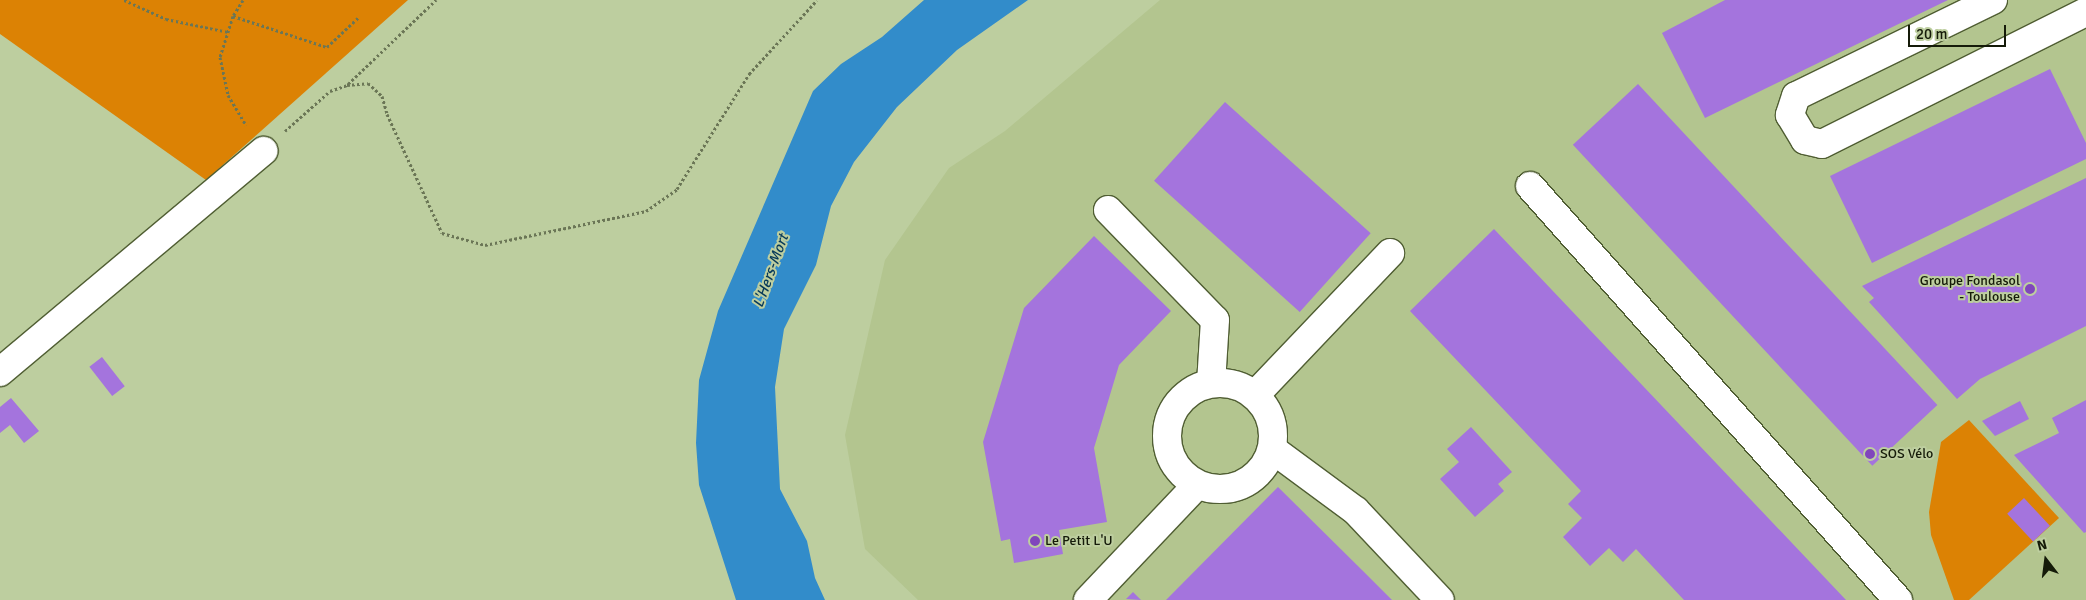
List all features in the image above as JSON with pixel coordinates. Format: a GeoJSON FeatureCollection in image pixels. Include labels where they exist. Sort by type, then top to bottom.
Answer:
{"type":"FeatureCollection","features":[{"type":"Feature","properties":{"kind":"street"},"geometry":{"type":"LineString","coordinates":[[1993,0],[1796,96],[1790,115],[1805,140],[1822,144],[2086,12]]}},
{"type":"Feature","properties":{"kind":"street"},"geometry":{"type":"LineString","coordinates":[[0,372],[263,151]]}},
{"type":"Feature","properties":{"kind":"street"},"geometry":{"type":"LineString","coordinates":[[1530,186],[1898,600]]}},
{"type":"Feature","properties":{"kind":"street"},"geometry":{"type":"LineString","coordinates":[[1108,210],[1215,320],[1211,384]]}},
{"type":"Feature","properties":{"kind":"street"},"geometry":{"type":"LineString","coordinates":[[1255,395],[1390,253]]}},
{"type":"Feature","properties":{"kind":"street"},"geometry":{"type":"LineString","coordinates":[[1211,384],[1232,384],[1255,395],[1268,411],[1273,431],[1272,450],[1263,467],[1245,483],[1215,490],[1197,485],[1178,470],[1167,448],[1167,424],[1182,398],[1193,389],[1211,384]]}},
{"type":"Feature","properties":{"kind":"street"},"geometry":{"type":"LineString","coordinates":[[1272,450],[1356,511],[1440,600]]}},
{"type":"Feature","properties":{"kind":"street"},"geometry":{"type":"LineString","coordinates":[[1088,600],[1197,485]]}},
{"type":"Feature","properties":{"kind":"path"},"geometry":{"type":"LineString","coordinates":[[124,0],[166,19],[228,32]]}},
{"type":"Feature","properties":{"kind":"path"},"geometry":{"type":"LineString","coordinates":[[243,0],[233,16],[220,56],[228,95],[263,151],[330,91],[347,85],[368,84],[382,96],[387,114],[442,233],[485,245],[646,211],[677,189],[748,74],[817,0]]}},
{"type":"Feature","properties":{"kind":"path"},"geometry":{"type":"LineString","coordinates":[[347,85],[436,0]]}},
{"type":"Feature","properties":{"kind":"path"},"geometry":{"type":"LineString","coordinates":[[233,16],[327,47],[360,16]]}},
{"type":"Feature","properties":{"kind":"shaded area"},"geometry":{"type":"Polygon","coordinates":[[[0,0],[408,0],[206,180],[0,34],[0,0]]]}},
{"type":"Feature","properties":{"kind":"shaded area"},"geometry":{"type":"Polygon","coordinates":[[[1160,0],[2086,0],[2086,600],[918,600],[865,549],[845,435],[885,260],[949,168],[1005,131],[1160,0]]]}},
{"type":"Feature","properties":{"kind":"shaded area"},"geometry":{"type":"Polygon","coordinates":[[[1969,420],[2059,518],[1969,600],[1954,600],[1931,535],[1929,512],[1941,442],[1969,420]]]}},
{"type":"Feature","properties":{"kind":"water","name":"L'Hers-Mort"},"geometry":{"type":"Polygon","coordinates":[[[924,0],[1028,0],[957,50],[897,107],[854,162],[831,206],[816,265],[784,329],[775,387],[780,489],[807,541],[815,578],[825,600],[736,600],[699,485],[696,443],[699,380],[718,311],[813,91],[841,64],[882,37],[924,0]]]}},
{"type":"Feature","properties":{"kind":"building"},"geometry":{"type":"Polygon","coordinates":[[[1725,0],[1948,0],[1705,118],[1662,33],[1725,0]]]}},
{"type":"Feature","properties":{"kind":"building"},"geometry":{"type":"Polygon","coordinates":[[[2050,69],[2086,143],[2086,159],[1872,263],[1830,176],[2050,69]]]}},
{"type":"Feature","properties":{"kind":"building"},"geometry":{"type":"Polygon","coordinates":[[[1638,84],[1937,405],[1872,466],[1573,145],[1638,84]]]}},
{"type":"Feature","properties":{"kind":"building"},"geometry":{"type":"Polygon","coordinates":[[[1225,102],[1371,233],[1300,312],[1154,181],[1225,102]]]}},
{"type":"Feature","properties":{"kind":"building"},"geometry":{"type":"Polygon","coordinates":[[[2086,178],[2086,326],[1980,379],[1957,399],[1869,302],[1874,298],[1862,286],[2086,178]]]}},
{"type":"Feature","properties":{"kind":"building"},"geometry":{"type":"Polygon","coordinates":[[[1494,229],[1846,600],[1684,600],[1636,549],[1623,562],[1609,548],[1590,566],[1563,537],[1582,518],[1568,504],[1581,491],[1410,311],[1494,229]]]}},
{"type":"Feature","properties":{"kind":"building"},"geometry":{"type":"Polygon","coordinates":[[[1094,236],[1171,311],[1119,365],[1094,448],[1107,522],[1059,530],[1063,554],[1014,563],[1010,539],[1001,541],[983,442],[1024,308],[1094,236]]]}},
{"type":"Feature","properties":{"kind":"building"},"geometry":{"type":"Polygon","coordinates":[[[102,357],[125,386],[112,396],[89,367],[102,357]]]}},
{"type":"Feature","properties":{"kind":"building"},"geometry":{"type":"Polygon","coordinates":[[[11,398],[39,431],[24,443],[10,425],[0,433],[0,407],[11,398]]]}},
{"type":"Feature","properties":{"kind":"building"},"geometry":{"type":"Polygon","coordinates":[[[2086,400],[2086,532],[2084,533],[2014,455],[2059,433],[2052,418],[2086,400]]]}},
{"type":"Feature","properties":{"kind":"building"},"geometry":{"type":"Polygon","coordinates":[[[2020,401],[2029,419],[1995,436],[1982,421],[2020,401]]]}},
{"type":"Feature","properties":{"kind":"building"},"geometry":{"type":"Polygon","coordinates":[[[1471,427],[1512,472],[1498,484],[1504,491],[1475,517],[1440,479],[1459,462],[1447,449],[1471,427]]]}},
{"type":"Feature","properties":{"kind":"building"},"geometry":{"type":"Polygon","coordinates":[[[1278,487],[1365,573],[1392,600],[1166,600],[1278,487]]]}},
{"type":"Feature","properties":{"kind":"building"},"geometry":{"type":"Polygon","coordinates":[[[2024,498],[2050,526],[2033,541],[2007,514],[2024,498]]]}},
{"type":"Feature","properties":{"kind":"building"},"geometry":{"type":"Polygon","coordinates":[[[1133,592],[1141,600],[1126,599],[1133,592]]]}},
{"type":"Feature","properties":{"kind":"place","name":"Groupe Fondasol - Toulouse"},"geometry":{"type":"Point","coordinates":[2030,289]}},
{"type":"Feature","properties":{"kind":"place","name":"SOS Vélo"},"geometry":{"type":"Point","coordinates":[1870,454]}},
{"type":"Feature","properties":{"kind":"place","name":"Le Petit L'U"},"geometry":{"type":"Point","coordinates":[1035,541]}}]}
